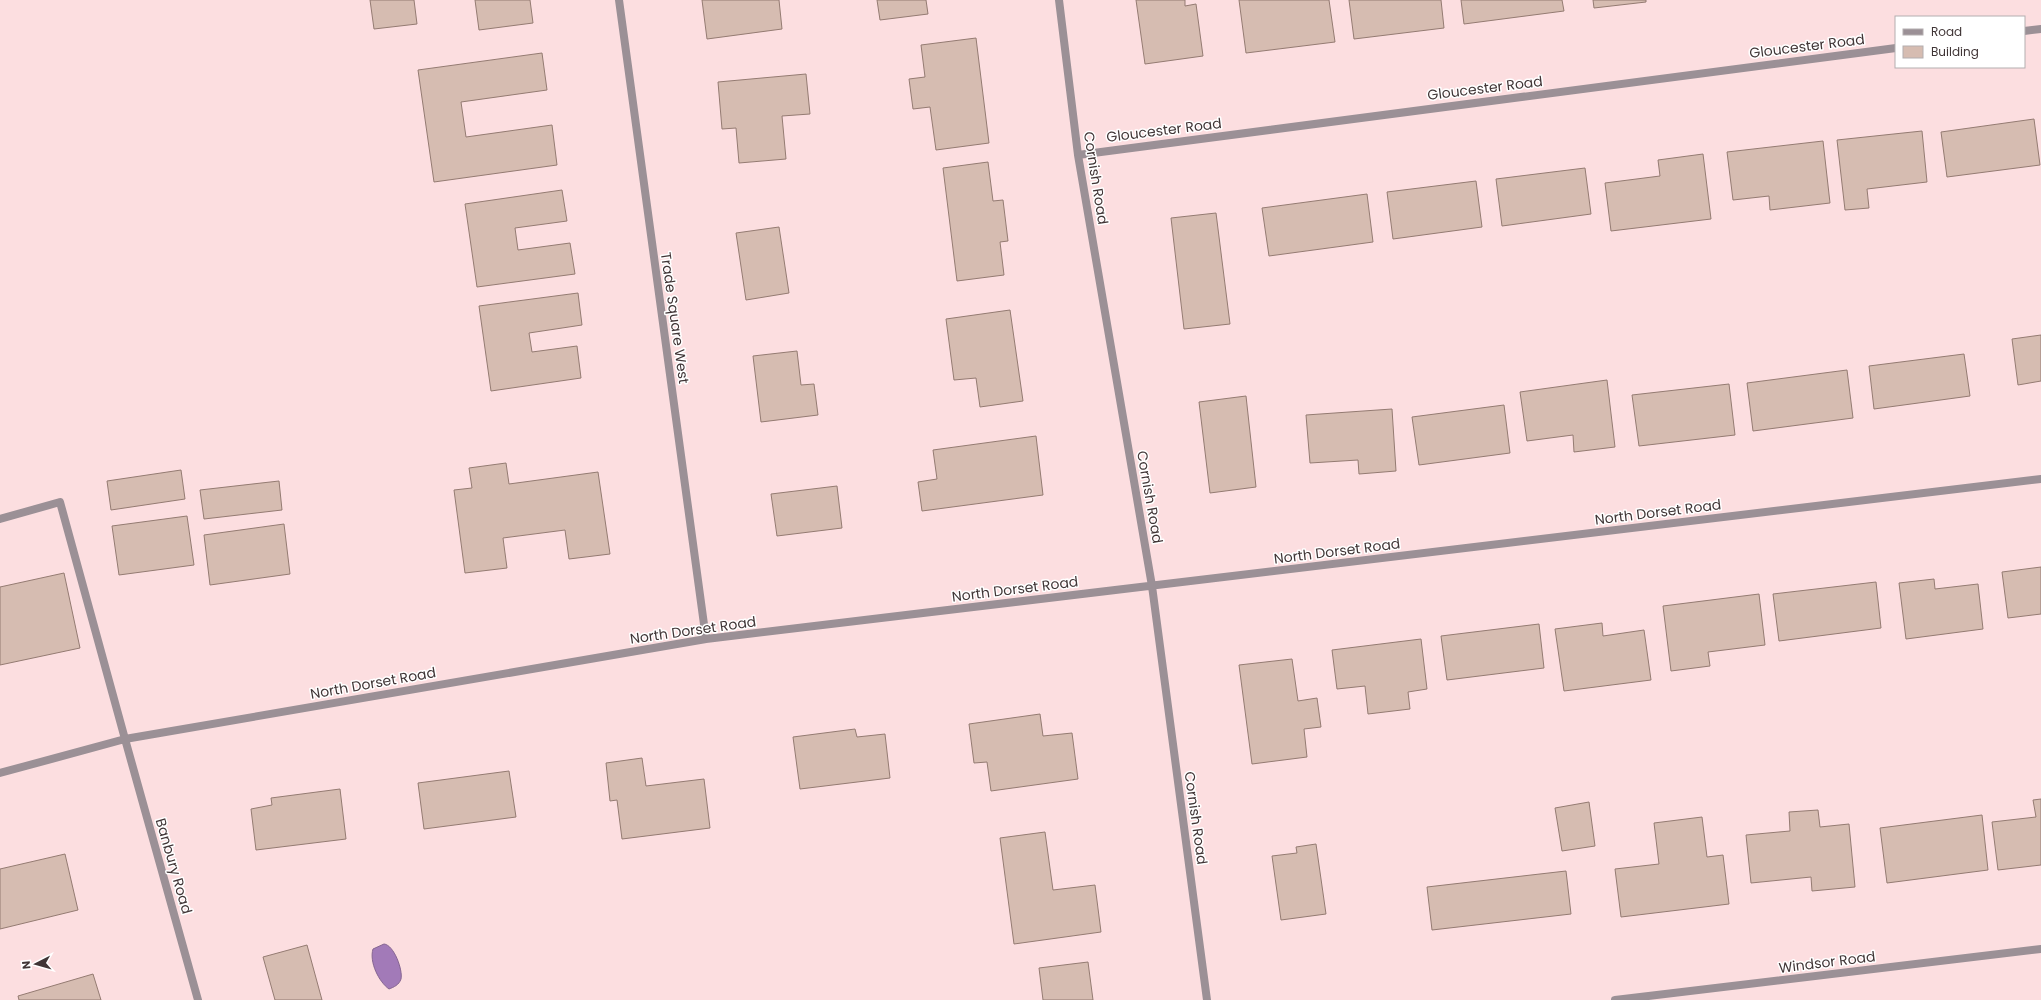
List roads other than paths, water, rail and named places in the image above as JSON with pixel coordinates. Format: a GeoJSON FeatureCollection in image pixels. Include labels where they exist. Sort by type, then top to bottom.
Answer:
{"type":"FeatureCollection","features":[{"type":"Feature","properties":{"kind":"street","name":"Trade Square West"},"geometry":{"type":"LineString","coordinates":[[619,0],[706,639]]}},
{"type":"Feature","properties":{"kind":"street","name":"Cornish Road"},"geometry":{"type":"LineString","coordinates":[[1059,0],[1078,155],[1152,586],[1207,1000]]}},
{"type":"Feature","properties":{"kind":"street"},"geometry":{"type":"LineString","coordinates":[[2025,31],[2041,29]]}},
{"type":"Feature","properties":{"kind":"street","name":"Gloucester Road"},"geometry":{"type":"LineString","coordinates":[[1078,155],[1895,48]]}},
{"type":"Feature","properties":{"kind":"street","name":"North Dorset Road"},"geometry":{"type":"LineString","coordinates":[[0,773],[125,739],[706,639],[2041,479]]}},
{"type":"Feature","properties":{"kind":"street","name":"Banbury Road"},"geometry":{"type":"LineString","coordinates":[[0,519],[60,502],[198,1000]]}},
{"type":"Feature","properties":{"kind":"street","name":"Windsor Road"},"geometry":{"type":"LineString","coordinates":[[1615,1000],[2041,949]]}}]}
